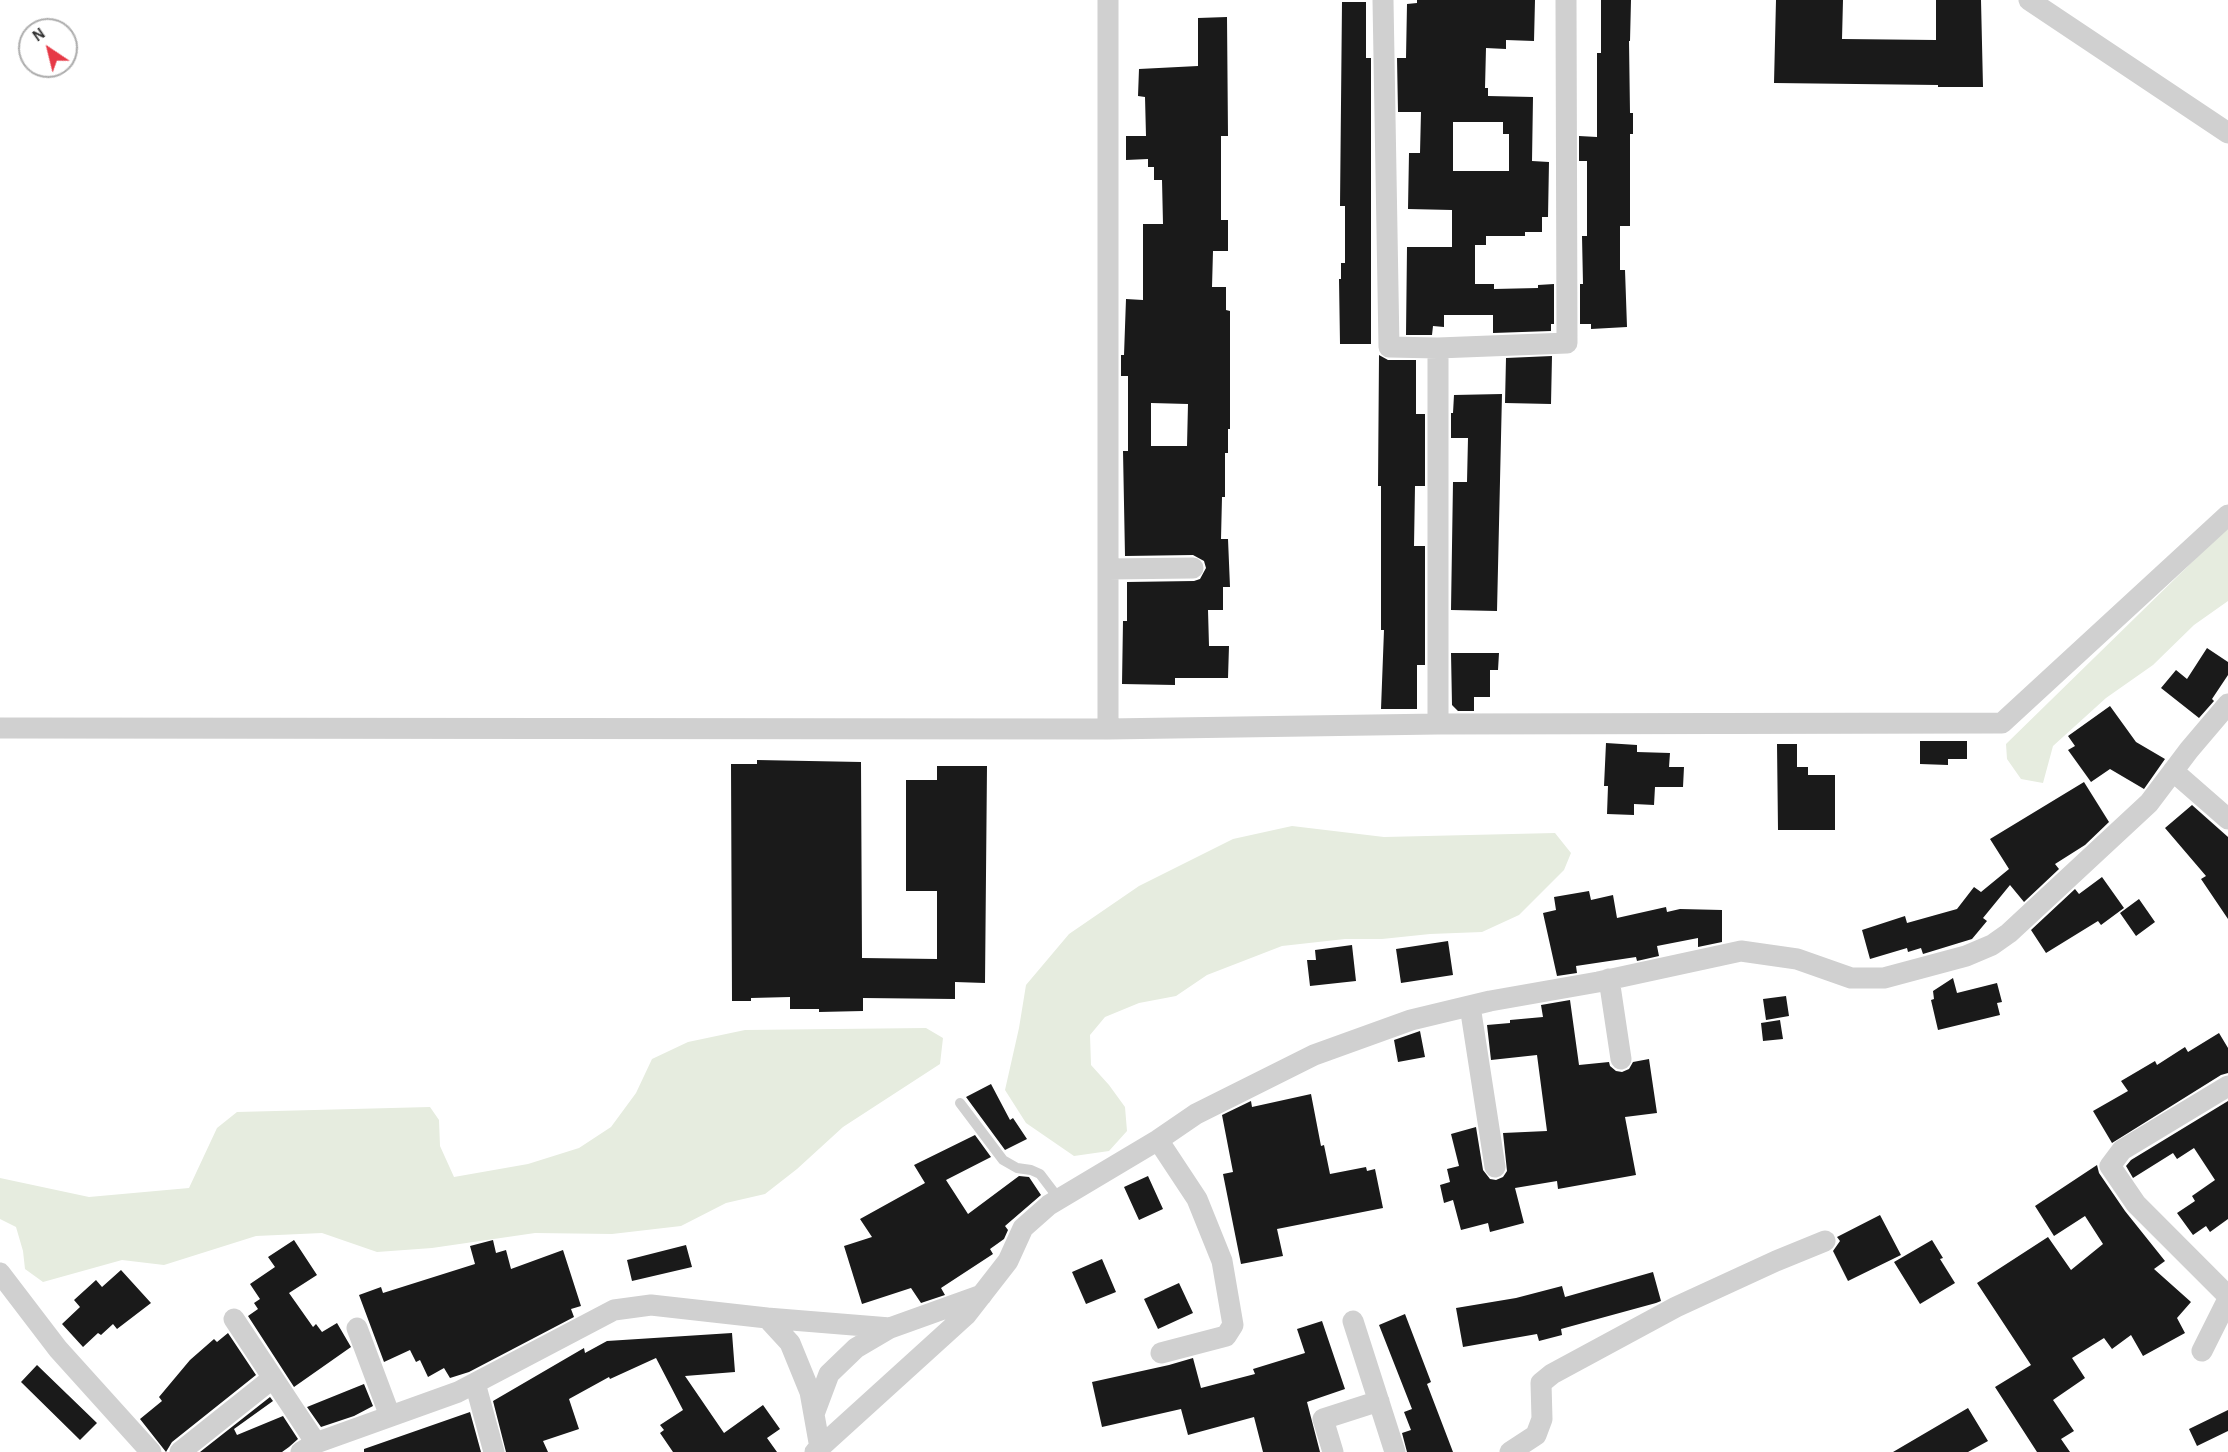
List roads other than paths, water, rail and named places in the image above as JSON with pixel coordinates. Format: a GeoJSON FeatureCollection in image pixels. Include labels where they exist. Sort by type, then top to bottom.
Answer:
{"type":"FeatureCollection","features":[{"type":"Feature","properties":{"kind":"street"},"geometry":{"type":"LineString","coordinates":[[1108,0],[1108,729]]}},
{"type":"Feature","properties":{"kind":"street"},"geometry":{"type":"LineString","coordinates":[[1383,0],[1389,347],[1438,348],[1567,343],[1566,0]]}},
{"type":"Feature","properties":{"kind":"street"},"geometry":{"type":"LineString","coordinates":[[2029,0],[2228,133]]}},
{"type":"Feature","properties":{"kind":"street"},"geometry":{"type":"LineString","coordinates":[[1438,348],[1438,724]]}},
{"type":"Feature","properties":{"kind":"street"},"geometry":{"type":"LineString","coordinates":[[0,728],[1108,729],[1438,724],[2002,723],[2228,515]]}},
{"type":"Feature","properties":{"kind":"street"},"geometry":{"type":"LineString","coordinates":[[1108,569],[1193,568]]}},
{"type":"Feature","properties":{"kind":"street"},"geometry":{"type":"LineString","coordinates":[[818,1450],[966,1315],[1008,1261],[1023,1228],[1049,1205],[1158,1140],[1196,1114],[1314,1054],[1411,1020],[1470,1006],[1741,951],[1797,959],[1851,978],[1884,978],[1966,956],[1992,945],[2009,933],[2150,803],[2228,704]]}},
{"type":"Feature","properties":{"kind":"street"},"geometry":{"type":"LineString","coordinates":[[2173,771],[2228,819]]}},
{"type":"Feature","properties":{"kind":"street"},"geometry":{"type":"LineString","coordinates":[[1609,979],[1621,1059]]}},
{"type":"Feature","properties":{"kind":"street"},"geometry":{"type":"LineString","coordinates":[[1470,1006],[1495,1167]]}},
{"type":"Feature","properties":{"kind":"street"},"geometry":{"type":"LineString","coordinates":[[2202,1351],[2228,1298],[2136,1204],[2110,1166],[2122,1150],[2228,1086]]}},
{"type":"Feature","properties":{"kind":"street"},"geometry":{"type":"LineString","coordinates":[[1158,1140],[1197,1199],[1214,1240],[1222,1261],[1233,1324],[1226,1336],[1161,1353]]}},
{"type":"Feature","properties":{"kind":"street"},"geometry":{"type":"LineString","coordinates":[[1510,1452],[1536,1435],[1542,1419],[1541,1383],[1552,1374],[1676,1307],[1825,1241]]}},
{"type":"Feature","properties":{"kind":"street"},"geometry":{"type":"LineString","coordinates":[[0,1273],[58,1349],[152,1452]]}},
{"type":"Feature","properties":{"kind":"street"},"geometry":{"type":"LineString","coordinates":[[814,1414],[829,1374],[856,1348],[890,1328],[982,1294]]}},
{"type":"Feature","properties":{"kind":"street"},"geometry":{"type":"LineString","coordinates":[[234,1319],[273,1378],[308,1447],[458,1392],[614,1310],[651,1305],[767,1318],[890,1328]]}},
{"type":"Feature","properties":{"kind":"street"},"geometry":{"type":"LineString","coordinates":[[767,1318],[790,1343],[810,1392],[818,1450]]}},
{"type":"Feature","properties":{"kind":"street"},"geometry":{"type":"LineString","coordinates":[[1353,1321],[1395,1452]]}},
{"type":"Feature","properties":{"kind":"street"},"geometry":{"type":"LineString","coordinates":[[357,1328],[390,1416]]}},
{"type":"Feature","properties":{"kind":"street"},"geometry":{"type":"LineString","coordinates":[[180,1452],[273,1378]]}},
{"type":"Feature","properties":{"kind":"street"},"geometry":{"type":"LineString","coordinates":[[475,1383],[494,1452]]}},
{"type":"Feature","properties":{"kind":"street"},"geometry":{"type":"LineString","coordinates":[[1333,1452],[1323,1419],[1379,1401]]}},
{"type":"Feature","properties":{"kind":"lane"},"geometry":{"type":"LineString","coordinates":[[960,1103],[1003,1160],[1017,1168],[1040,1174],[1059,1199]]}}]}
